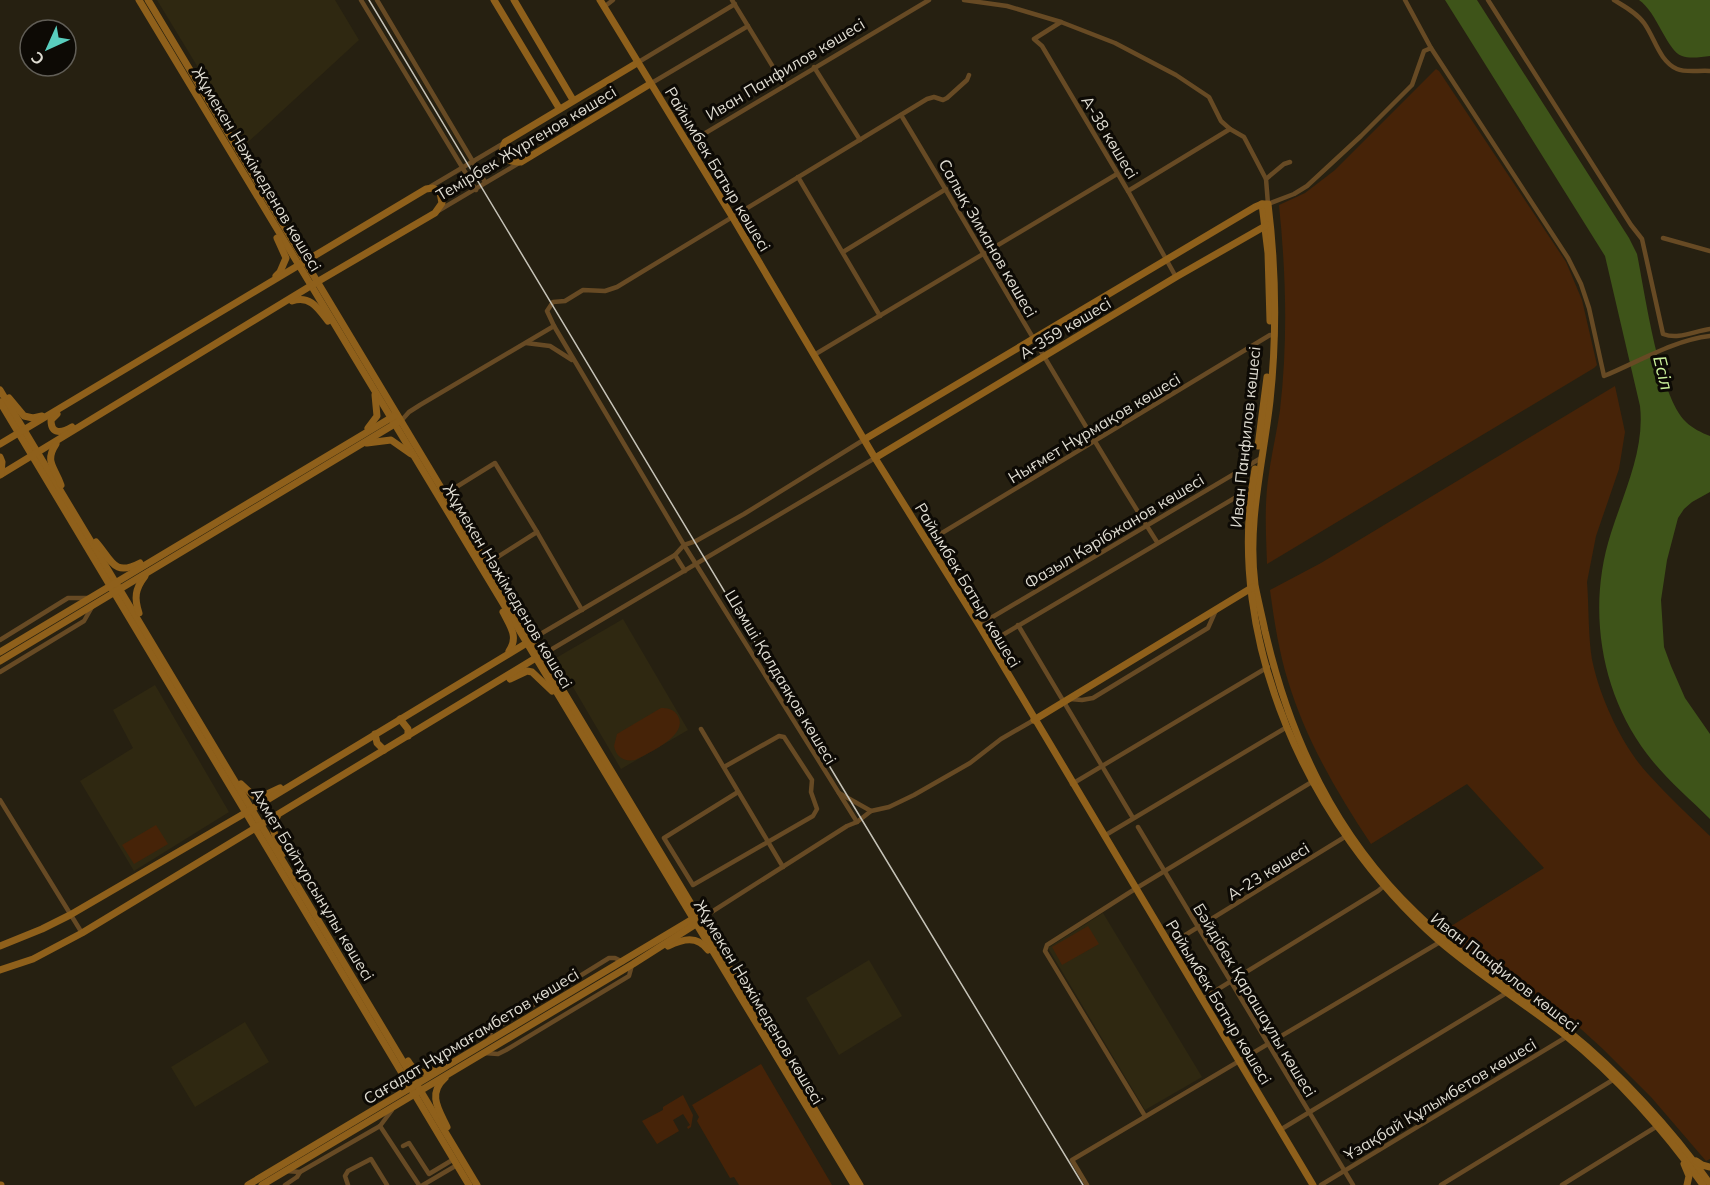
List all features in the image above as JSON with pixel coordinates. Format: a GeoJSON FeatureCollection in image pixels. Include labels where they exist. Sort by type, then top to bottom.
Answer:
{"type":"FeatureCollection","features":[{"type":"Feature","properties":{"kind":"street","name":"Жұмекен Нәжімеденов көшесі"},"geometry":{"type":"LineString","coordinates":[[139,0],[270,218],[302,263]]}},
{"type":"Feature","properties":{"kind":"street","name":"Жұмекен Нәжімеденов көшесі"},"geometry":{"type":"LineString","coordinates":[[148,0],[314,284],[396,419],[488,563],[529,641]]}},
{"type":"Feature","properties":{"kind":"street"},"geometry":{"type":"LineString","coordinates":[[361,0],[476,190]]}},
{"type":"Feature","properties":{"kind":"street"},"geometry":{"type":"LineString","coordinates":[[377,0],[485,182]]}},
{"type":"Feature","properties":{"kind":"street"},"geometry":{"type":"LineString","coordinates":[[494,0],[559,108]]}},
{"type":"Feature","properties":{"kind":"street"},"geometry":{"type":"LineString","coordinates":[[514,0],[573,100]]}},
{"type":"Feature","properties":{"kind":"street"},"geometry":{"type":"LineString","coordinates":[[602,3],[613,0]]}},
{"type":"Feature","properties":{"kind":"street","name":"Иван Панфилов көшесі"},"geometry":{"type":"LineString","coordinates":[[687,144],[929,0]]}},
{"type":"Feature","properties":{"kind":"street"},"geometry":{"type":"LineString","coordinates":[[964,0],[1007,6],[1061,22],[1144,57],[1209,98],[1221,121],[1244,137],[1266,179],[1265,204]]}},
{"type":"Feature","properties":{"kind":"street"},"geometry":{"type":"LineString","coordinates":[[1406,0],[1431,48],[1568,258],[1581,284],[1589,308],[1604,376],[1668,348],[1710,336]]}},
{"type":"Feature","properties":{"kind":"street"},"geometry":{"type":"LineString","coordinates":[[1488,0],[1642,239],[1663,334],[1680,336],[1710,329]]}},
{"type":"Feature","properties":{"kind":"street"},"geometry":{"type":"LineString","coordinates":[[1614,0],[1642,20],[1652,34],[1658,50],[1676,69],[1710,71]]}},
{"type":"Feature","properties":{"kind":"street"},"geometry":{"type":"LineString","coordinates":[[734,2],[784,85]]}},
{"type":"Feature","properties":{"kind":"street","name":"Темірбек Жүргенов көшесі"},"geometry":{"type":"LineString","coordinates":[[0,444],[559,108],[638,63],[734,2]]}},
{"type":"Feature","properties":{"kind":"street","name":"Райымбек Батыр көшесі"},"geometry":{"type":"LineString","coordinates":[[602,3],[875,458],[979,626],[1313,1185]]}},
{"type":"Feature","properties":{"kind":"street","name":"А-38 көшесі"},"geometry":{"type":"LineString","coordinates":[[1061,22],[1034,39],[1042,46],[1176,277]]}},
{"type":"Feature","properties":{"kind":"street","name":"Темірбек Жүргенов көшесі"},"geometry":{"type":"LineString","coordinates":[[0,475],[314,284],[476,190],[485,182],[748,26]]}},
{"type":"Feature","properties":{"kind":"street"},"geometry":{"type":"LineString","coordinates":[[0,946],[70,915],[675,555],[684,545],[696,541],[744,514],[1167,259],[1265,204],[1294,194],[1307,186],[1412,85],[1424,51],[1431,48]]}},
{"type":"Feature","properties":{"kind":"street"},"geometry":{"type":"LineString","coordinates":[[814,67],[860,140]]}},
{"type":"Feature","properties":{"kind":"street"},"geometry":{"type":"LineString","coordinates":[[546,86],[555,94],[562,91],[558,75]]}},
{"type":"Feature","properties":{"kind":"street"},"geometry":{"type":"LineString","coordinates":[[0,652],[116,587],[159,557],[363,435],[409,412],[554,326],[547,311],[553,302],[565,301],[584,290],[605,291],[616,286],[733,218],[927,99],[934,97],[944,100],[967,80],[969,75]]}},
{"type":"Feature","properties":{"kind":"street","name":"Салық Зиманов көшесі"},"geometry":{"type":"LineString","coordinates":[[901,115],[1033,339],[1157,542]]}},
{"type":"Feature","properties":{"kind":"street"},"geometry":{"type":"LineString","coordinates":[[1128,191],[1230,129]]}},
{"type":"Feature","properties":{"kind":"street"},"geometry":{"type":"LineString","coordinates":[[505,142],[502,152],[504,158],[508,161],[521,162]]}},
{"type":"Feature","properties":{"kind":"street"},"geometry":{"type":"LineString","coordinates":[[1266,179],[1284,164],[1290,162]]}},
{"type":"Feature","properties":{"kind":"street"},"geometry":{"type":"LineString","coordinates":[[814,355],[1117,174]]}},
{"type":"Feature","properties":{"kind":"street"},"geometry":{"type":"LineString","coordinates":[[798,177],[880,315]]}},
{"type":"Feature","properties":{"kind":"street"},"geometry":{"type":"LineString","coordinates":[[426,189],[433,188],[442,196],[442,202],[435,213]]}},
{"type":"Feature","properties":{"kind":"street"},"geometry":{"type":"LineString","coordinates":[[843,252],[946,189]]}},
{"type":"Feature","properties":{"kind":"street","name":"Иван Панфилов көшесі"},"geometry":{"type":"LineString","coordinates":[[1265,204],[1275,297],[1270,401],[1254,486],[1248,549],[1253,587],[1270,666],[1289,725],[1315,780],[1348,835],[1385,884],[1440,942],[1510,990]]}},
{"type":"Feature","properties":{"kind":"street"},"geometry":{"type":"LineString","coordinates":[[266,285],[280,272],[286,258],[272,228],[270,218]]}},
{"type":"Feature","properties":{"kind":"street","name":"А-359 көшесі"},"geometry":{"type":"LineString","coordinates":[[875,458],[1176,277],[1268,225]]}},
{"type":"Feature","properties":{"kind":"street"},"geometry":{"type":"LineString","coordinates":[[1663,238],[1710,251]]}},
{"type":"Feature","properties":{"kind":"street","name":"Жұмекен Нәжімеденов көшесі"},"geometry":{"type":"LineString","coordinates":[[314,284],[339,333],[374,390],[396,419],[415,457],[498,596],[539,656],[697,920],[726,974],[854,1185]]}},
{"type":"Feature","properties":{"kind":"street"},"geometry":{"type":"LineString","coordinates":[[281,304],[299,299],[312,302],[339,333]]}},
{"type":"Feature","properties":{"kind":"street","name":"Шәмші Қалдаяқов көшесі"},"geometry":{"type":"LineString","coordinates":[[554,326],[684,545],[857,822]]}},
{"type":"Feature","properties":{"kind":"street","name":"Нығмет Нұрмақов көшесі"},"geometry":{"type":"LineString","coordinates":[[927,543],[1272,335]]}},
{"type":"Feature","properties":{"kind":"street"},"geometry":{"type":"LineString","coordinates":[[526,343],[556,348],[576,362]]}},
{"type":"Feature","properties":{"kind":"street"},"geometry":{"type":"LineString","coordinates":[[0,389],[24,417],[33,418],[50,414]]}},
{"type":"Feature","properties":{"kind":"street"},"geometry":{"type":"LineString","coordinates":[[0,389],[21,431]]}},
{"type":"Feature","properties":{"kind":"street"},"geometry":{"type":"LineString","coordinates":[[363,435],[377,416],[374,390]]}},
{"type":"Feature","properties":{"kind":"street"},"geometry":{"type":"LineString","coordinates":[[88,392],[54,416],[51,424],[55,431],[60,432],[89,417],[99,416]]}},
{"type":"Feature","properties":{"kind":"street"},"geometry":{"type":"LineString","coordinates":[[0,402],[21,431],[123,599]]}},
{"type":"Feature","properties":{"kind":"street"},"geometry":{"type":"LineString","coordinates":[[116,587],[146,574],[362,444],[396,419]]}},
{"type":"Feature","properties":{"kind":"street"},"geometry":{"type":"LineString","coordinates":[[58,440],[49,453],[66,499]]}},
{"type":"Feature","properties":{"kind":"street"},"geometry":{"type":"LineString","coordinates":[[362,444],[392,440],[415,457]]}},
{"type":"Feature","properties":{"kind":"street"},"geometry":{"type":"LineString","coordinates":[[35,454],[66,499],[116,587]]}},
{"type":"Feature","properties":{"kind":"street"},"geometry":{"type":"LineString","coordinates":[[0,457],[2,462],[0,475]]}},
{"type":"Feature","properties":{"kind":"street"},"geometry":{"type":"LineString","coordinates":[[0,970],[33,959],[82,933],[539,656],[875,458]]}},
{"type":"Feature","properties":{"kind":"street","name":"Фазыл Кәрібжанов көшесі"},"geometry":{"type":"LineString","coordinates":[[979,626],[1259,458]]}},
{"type":"Feature","properties":{"kind":"street"},"geometry":{"type":"LineString","coordinates":[[445,494],[495,463],[582,610]]}},
{"type":"Feature","properties":{"kind":"street"},"geometry":{"type":"LineString","coordinates":[[989,643],[1254,486]]}},
{"type":"Feature","properties":{"kind":"street"},"geometry":{"type":"LineString","coordinates":[[488,563],[537,532]]}},
{"type":"Feature","properties":{"kind":"street"},"geometry":{"type":"LineString","coordinates":[[88,536],[119,569],[130,568],[159,557]]}},
{"type":"Feature","properties":{"kind":"street"},"geometry":{"type":"LineString","coordinates":[[675,555],[685,570]]}},
{"type":"Feature","properties":{"kind":"street"},"geometry":{"type":"LineString","coordinates":[[140,621],[135,595],[138,585],[146,574]]}},
{"type":"Feature","properties":{"kind":"street"},"geometry":{"type":"LineString","coordinates":[[837,791],[871,811],[889,807],[914,795],[970,763],[1001,739],[1253,587]]}},
{"type":"Feature","properties":{"kind":"street"},"geometry":{"type":"LineString","coordinates":[[498,596],[514,635],[513,645],[505,656]]}},
{"type":"Feature","properties":{"kind":"street"},"geometry":{"type":"LineString","coordinates":[[0,640],[68,598],[92,601]]}},
{"type":"Feature","properties":{"kind":"street","name":"Ахмет Байтұрсынұлы көшесі"},"geometry":{"type":"LineString","coordinates":[[123,599],[140,621],[231,774],[249,810]]}},
{"type":"Feature","properties":{"kind":"street","name":"Ахмет Байтұрсынұлы көшесі"},"geometry":{"type":"LineString","coordinates":[[123,599],[415,1089],[469,1185]]}},
{"type":"Feature","properties":{"kind":"street"},"geometry":{"type":"LineString","coordinates":[[0,660],[92,601]]}},
{"type":"Feature","properties":{"kind":"street"},"geometry":{"type":"LineString","coordinates":[[0,672],[84,621],[92,601]]}},
{"type":"Feature","properties":{"kind":"street"},"geometry":{"type":"LineString","coordinates":[[1065,700],[1093,698],[1208,628],[1216,608]]}},
{"type":"Feature","properties":{"kind":"street"},"geometry":{"type":"LineString","coordinates":[[1018,625],[1065,700],[1133,818]]}},
{"type":"Feature","properties":{"kind":"street","name":"Жұмекен Нәжімеденов көшесі"},"geometry":{"type":"LineString","coordinates":[[539,656],[561,701],[860,1185]]}},
{"type":"Feature","properties":{"kind":"street"},"geometry":{"type":"LineString","coordinates":[[1072,784],[1270,666]]}},
{"type":"Feature","properties":{"kind":"street"},"geometry":{"type":"LineString","coordinates":[[493,684],[527,671],[532,672],[561,701]]}},
{"type":"Feature","properties":{"kind":"street"},"geometry":{"type":"LineString","coordinates":[[400,719],[408,729],[408,736]]}},
{"type":"Feature","properties":{"kind":"street"},"geometry":{"type":"LineString","coordinates":[[1104,836],[1289,725]]}},
{"type":"Feature","properties":{"kind":"street"},"geometry":{"type":"LineString","coordinates":[[701,729],[783,867]]}},
{"type":"Feature","properties":{"kind":"street"},"geometry":{"type":"LineString","coordinates":[[375,734],[377,743],[384,750]]}},
{"type":"Feature","properties":{"kind":"street"},"geometry":{"type":"LineString","coordinates":[[724,767],[779,736],[784,737],[812,780],[811,792],[817,809],[813,816],[693,885],[663,838],[738,792]]}},
{"type":"Feature","properties":{"kind":"street"},"geometry":{"type":"LineString","coordinates":[[231,774],[255,797],[288,787]]}},
{"type":"Feature","properties":{"kind":"street"},"geometry":{"type":"LineString","coordinates":[[1145,1116],[1045,951],[1047,945],[1315,780]]}},
{"type":"Feature","properties":{"kind":"street"},"geometry":{"type":"LineString","coordinates":[[0,800],[82,933]]}},
{"type":"Feature","properties":{"kind":"street","name":"Сағадат Нұрмағамбетов көшесі"},"geometry":{"type":"LineString","coordinates":[[262,1185],[396,1104],[462,1056],[710,913],[871,811]]}},
{"type":"Feature","properties":{"kind":"street"},"geometry":{"type":"LineString","coordinates":[[280,813],[273,822],[273,829],[289,870]]}},
{"type":"Feature","properties":{"kind":"street","name":"Ахмет Байтұрсынұлы көшесі"},"geometry":{"type":"LineString","coordinates":[[258,826],[289,870],[388,1037],[415,1089],[454,1146],[477,1185]]}},
{"type":"Feature","properties":{"kind":"street","name":"Бәйдібек Қарашаұлы көшесі"},"geometry":{"type":"LineString","coordinates":[[1138,827],[1353,1185]]}},
{"type":"Feature","properties":{"kind":"street","name":"А-23 көшесі"},"geometry":{"type":"LineString","coordinates":[[1169,945],[1348,835]]}},
{"type":"Feature","properties":{"kind":"street"},"geometry":{"type":"LineString","coordinates":[[1202,999],[1385,884]]}},
{"type":"Feature","properties":{"kind":"street","name":"Иван Панфилов көшесі"},"geometry":{"type":"LineString","coordinates":[[1385,884],[1445,939],[1569,1035],[1616,1078],[1678,1147],[1705,1183]]}},
{"type":"Feature","properties":{"kind":"street","name":"Сағадат Нұрмағамбетов көшесі"},"geometry":{"type":"LineString","coordinates":[[248,1185],[415,1089],[456,1069],[633,964],[697,920]]}},
{"type":"Feature","properties":{"kind":"street"},"geometry":{"type":"LineString","coordinates":[[642,958],[682,939],[689,939],[701,942],[726,974]]}},
{"type":"Feature","properties":{"kind":"street"},"geometry":{"type":"LineString","coordinates":[[1087,1185],[1072,1160],[1440,942]]}},
{"type":"Feature","properties":{"kind":"street"},"geometry":{"type":"LineString","coordinates":[[1280,1130],[1510,990]]}},
{"type":"Feature","properties":{"kind":"street","name":"Ұзақбай Құлымбетов көшесі"},"geometry":{"type":"LineString","coordinates":[[1321,1185],[1569,1035]]}},
{"type":"Feature","properties":{"kind":"street"},"geometry":{"type":"LineString","coordinates":[[388,1037],[400,1048],[412,1068],[420,1072],[429,1072],[462,1056]]}},
{"type":"Feature","properties":{"kind":"street"},"geometry":{"type":"LineString","coordinates":[[454,1146],[451,1133],[436,1106],[434,1096],[441,1081],[456,1069]]}},
{"type":"Feature","properties":{"kind":"street"},"geometry":{"type":"LineString","coordinates":[[1441,1185],[1616,1078]]}},
{"type":"Feature","properties":{"kind":"street"},"geometry":{"type":"LineString","coordinates":[[285,1185],[297,1178],[300,1172],[380,1126],[396,1104]]}},
{"type":"Feature","properties":{"kind":"street"},"geometry":{"type":"LineString","coordinates":[[1562,1185],[1659,1125]]}},
{"type":"Feature","properties":{"kind":"street"},"geometry":{"type":"LineString","coordinates":[[380,1126],[418,1185]]}},
{"type":"Feature","properties":{"kind":"street"},"geometry":{"type":"LineString","coordinates":[[403,1146],[409,1143],[429,1174],[456,1162]]}},
{"type":"Feature","properties":{"kind":"street"},"geometry":{"type":"LineString","coordinates":[[1678,1147],[1702,1165],[1710,1167]]}},
{"type":"Feature","properties":{"kind":"street"},"geometry":{"type":"LineString","coordinates":[[1678,1147],[1689,1176],[1687,1185]]}},
{"type":"Feature","properties":{"kind":"street"},"geometry":{"type":"LineString","coordinates":[[348,1185],[345,1176],[347,1172],[371,1159],[387,1185]]}},
{"type":"Feature","properties":{"kind":"street"},"geometry":{"type":"LineString","coordinates":[[423,1185],[456,1162]]}},
{"type":"Feature","properties":{"kind":"street"},"geometry":{"type":"LineString","coordinates":[[284,1170],[300,1172]]}},
{"type":"Feature","properties":{"kind":"shaded area"},"geometry":{"type":"Polygon","coordinates":[[[157,0],[335,0],[359,40],[245,145],[157,0]]]}},
{"type":"Feature","properties":{"kind":"shaded area"},"geometry":{"type":"Polygon","coordinates":[[[1445,0],[1477,0],[1629,238],[1637,254],[1654,343],[1668,390],[1676,409],[1686,422],[1710,436],[1710,492],[1692,502],[1678,518],[1667,560],[1661,600],[1664,647],[1685,698],[1710,734],[1710,819],[1661,771],[1631,730],[1618,704],[1602,648],[1599,619],[1604,561],[1632,471],[1641,422],[1640,406],[1605,256],[1445,0]]]}},
{"type":"Feature","properties":{"kind":"shaded area"},"geometry":{"type":"Polygon","coordinates":[[[1639,0],[1710,0],[1710,56],[1696,58],[1677,53],[1651,13],[1639,0]]]}},
{"type":"Feature","properties":{"kind":"shaded area"},"geometry":{"type":"Polygon","coordinates":[[[1436,69],[1566,262],[1582,300],[1597,365],[1267,564],[1266,496],[1280,410],[1285,333],[1285,282],[1279,205],[1305,193],[1335,170],[1436,69]]]}},
{"type":"Feature","properties":{"kind":"shaded area"},"geometry":{"type":"Polygon","coordinates":[[[1615,386],[1625,432],[1619,469],[1596,536],[1587,582],[1591,655],[1607,708],[1630,750],[1656,782],[1710,836],[1710,1159],[1706,1161],[1651,1097],[1570,1019],[1511,977],[1506,980],[1494,971],[1494,967],[1453,941],[1458,938],[1495,966],[1448,928],[1544,868],[1467,784],[1371,844],[1335,786],[1313,745],[1295,703],[1282,659],[1270,590],[1321,563],[1615,386]]]}},
{"type":"Feature","properties":{"kind":"shaded area"},"geometry":{"type":"Polygon","coordinates":[[[623,619],[688,730],[621,769],[556,658],[623,619]]]}},
{"type":"Feature","properties":{"kind":"shaded area"},"geometry":{"type":"Polygon","coordinates":[[[155,685],[229,812],[134,871],[80,781],[133,748],[113,710],[155,685]]]}},
{"type":"Feature","properties":{"kind":"shaded area"},"geometry":{"type":"Polygon","coordinates":[[[661,708],[675,712],[680,723],[678,730],[658,748],[635,760],[621,758],[614,746],[617,734],[661,708]]]}},
{"type":"Feature","properties":{"kind":"shaded area"},"geometry":{"type":"Polygon","coordinates":[[[156,825],[168,844],[134,864],[122,845],[156,825]]]}},
{"type":"Feature","properties":{"kind":"shaded area"},"geometry":{"type":"Polygon","coordinates":[[[1103,913],[1202,1077],[1145,1110],[1048,948],[1103,913]]]}},
{"type":"Feature","properties":{"kind":"shaded area"},"geometry":{"type":"Polygon","coordinates":[[[1088,926],[1099,944],[1062,965],[1052,947],[1088,926]]]}},
{"type":"Feature","properties":{"kind":"shaded area"},"geometry":{"type":"Polygon","coordinates":[[[869,960],[902,1016],[839,1055],[806,998],[869,960]]]}},
{"type":"Feature","properties":{"kind":"shaded area"},"geometry":{"type":"Polygon","coordinates":[[[245,1022],[269,1062],[195,1107],[171,1067],[245,1022]]]}},
{"type":"Feature","properties":{"kind":"shaded area"},"geometry":{"type":"Polygon","coordinates":[[[761,1064],[832,1185],[739,1185],[734,1177],[730,1178],[697,1121],[699,1117],[692,1105],[761,1064]]]}},
{"type":"Feature","properties":{"kind":"shaded area"},"geometry":{"type":"Polygon","coordinates":[[[683,1095],[693,1115],[691,1127],[688,1129],[690,1125],[683,1114],[673,1120],[679,1131],[657,1144],[642,1121],[663,1110],[663,1107],[683,1095]]]}},
{"type":"Feature","properties":{"kind":"tram line"},"geometry":{"type":"LineString","coordinates":[[369,0],[1083,1185]]}},
{"type":"Feature","properties":{"kind":"water label","name":"Есіл"},"geometry":{"type":"Point","coordinates":[1663,373]}}]}
